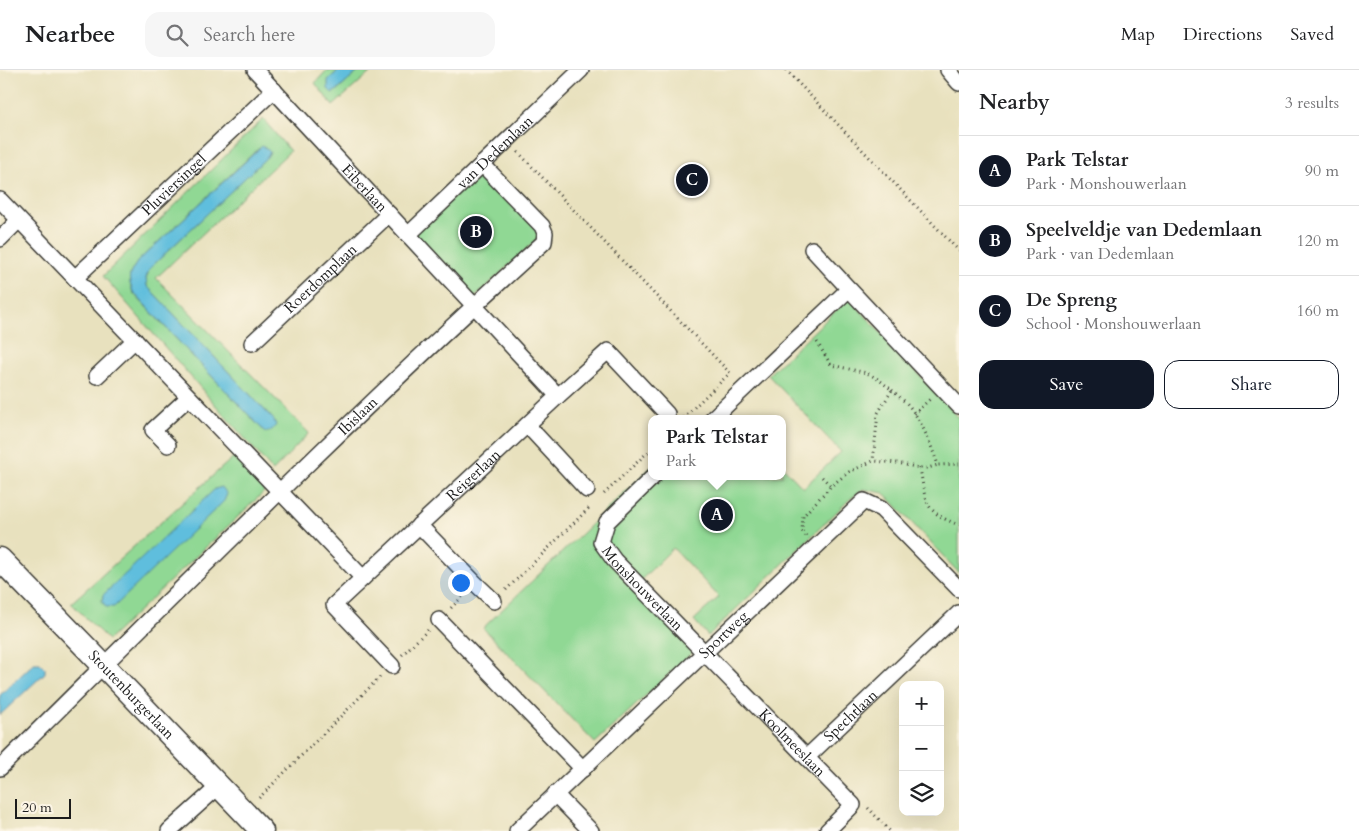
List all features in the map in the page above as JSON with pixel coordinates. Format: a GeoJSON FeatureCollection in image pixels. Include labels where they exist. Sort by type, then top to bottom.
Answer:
{"type":"FeatureCollection","features":[{"type":"Feature","properties":{"kind":"street","name":"Eiberlaan"},"geometry":{"type":"LineString","coordinates":[[255,70],[474,306]]}},
{"type":"Feature","properties":{"kind":"street","name":"van Dedemlaan"},"geometry":{"type":"LineString","coordinates":[[408,235],[581,70]]}},
{"type":"Feature","properties":{"kind":"street"},"geometry":{"type":"LineString","coordinates":[[948,70],[959,83]]}},
{"type":"Feature","properties":{"kind":"street","name":"Pluviersingel"},"geometry":{"type":"LineString","coordinates":[[75,278],[274,90]]}},
{"type":"Feature","properties":{"kind":"street","name":"Ibislaan"},"geometry":{"type":"LineString","coordinates":[[0,768],[280,492],[474,306],[544,242],[545,233],[542,226],[482,164]]}},
{"type":"Feature","properties":{"kind":"street"},"geometry":{"type":"LineString","coordinates":[[0,200],[363,578]]}},
{"type":"Feature","properties":{"kind":"street","name":"Roerdomplaan"},"geometry":{"type":"LineString","coordinates":[[252,343],[389,214]]}},
{"type":"Feature","properties":{"kind":"street"},"geometry":{"type":"LineString","coordinates":[[0,239],[19,220]]}},
{"type":"Feature","properties":{"kind":"street"},"geometry":{"type":"LineString","coordinates":[[812,249],[959,406]]}},
{"type":"Feature","properties":{"kind":"street"},"geometry":{"type":"LineString","coordinates":[[716,415],[849,288]]}},
{"type":"Feature","properties":{"kind":"street"},"geometry":{"type":"LineString","coordinates":[[474,306],[558,396]]}},
{"type":"Feature","properties":{"kind":"street"},"geometry":{"type":"LineString","coordinates":[[98,376],[135,340]]}},
{"type":"Feature","properties":{"kind":"street","name":"Reigerlaan"},"geometry":{"type":"LineString","coordinates":[[392,666],[334,605],[558,396],[608,351],[667,414]]}},
{"type":"Feature","properties":{"kind":"street"},"geometry":{"type":"LineString","coordinates":[[168,445],[153,430],[189,397]]}},
{"type":"Feature","properties":{"kind":"street"},"geometry":{"type":"LineString","coordinates":[[527,425],[592,495]]}},
{"type":"Feature","properties":{"kind":"street","name":"Monshouwerlaan"},"geometry":{"type":"LineString","coordinates":[[650,480],[607,522],[601,542],[614,560],[705,652]]}},
{"type":"Feature","properties":{"kind":"street","name":"Sportweg"},"geometry":{"type":"LineString","coordinates":[[517,831],[864,500],[881,509],[959,589]]}},
{"type":"Feature","properties":{"kind":"street"},"geometry":{"type":"LineString","coordinates":[[419,525],[494,602]]}},
{"type":"Feature","properties":{"kind":"street","name":"Stoutenburgerlaan"},"geometry":{"type":"LineString","coordinates":[[0,559],[262,831]]}},
{"type":"Feature","properties":{"kind":"street","name":"Spechtlaan"},"geometry":{"type":"LineString","coordinates":[[807,757],[959,613]]}},
{"type":"Feature","properties":{"kind":"street"},"geometry":{"type":"LineString","coordinates":[[438,620],[583,769]]}},
{"type":"Feature","properties":{"kind":"street","name":"Koolmeeslaan"},"geometry":{"type":"LineString","coordinates":[[705,652],[853,805]]}},
{"type":"Feature","properties":{"kind":"street"},"geometry":{"type":"LineString","coordinates":[[170,831],[219,786]]}},
{"type":"Feature","properties":{"kind":"street"},"geometry":{"type":"LineString","coordinates":[[556,794],[591,831]]}},
{"type":"Feature","properties":{"kind":"street"},"geometry":{"type":"LineString","coordinates":[[827,831],[853,805]]}},
{"type":"Feature","properties":{"kind":"path"},"geometry":{"type":"LineString","coordinates":[[786,70],[959,251]]}},
{"type":"Feature","properties":{"kind":"path"},"geometry":{"type":"LineString","coordinates":[[507,140],[730,373],[686,415]]}},
{"type":"Feature","properties":{"kind":"path"},"geometry":{"type":"LineString","coordinates":[[807,328],[831,365],[867,373],[878,379],[909,406],[931,443],[938,465]]}},
{"type":"Feature","properties":{"kind":"path"},"geometry":{"type":"LineString","coordinates":[[914,414],[942,388]]}},
{"type":"Feature","properties":{"kind":"path"},"geometry":{"type":"LineString","coordinates":[[873,461],[878,413],[892,390]]}},
{"type":"Feature","properties":{"kind":"path"},"geometry":{"type":"LineString","coordinates":[[603,495],[648,452]]}},
{"type":"Feature","properties":{"kind":"path"},"geometry":{"type":"LineString","coordinates":[[816,546],[802,531],[803,516],[831,486],[849,472],[873,461],[898,463],[920,468],[959,464]]}},
{"type":"Feature","properties":{"kind":"path"},"geometry":{"type":"LineString","coordinates":[[920,468],[926,500],[933,512],[945,520],[959,525]]}},
{"type":"Feature","properties":{"kind":"path"},"geometry":{"type":"LineString","coordinates":[[822,476],[831,486]]}},
{"type":"Feature","properties":{"kind":"path"},"geometry":{"type":"LineString","coordinates":[[494,602],[592,495]]}},
{"type":"Feature","properties":{"kind":"path"},"geometry":{"type":"LineString","coordinates":[[244,812],[475,583]]}},
{"type":"Feature","properties":{"kind":"path"},"geometry":{"type":"LineString","coordinates":[[853,805],[860,800],[890,831]]}},
{"type":"Feature","properties":{"kind":"green space"},"geometry":{"type":"Polygon","coordinates":[[[327,70],[339,70],[328,80],[338,90],[360,70],[373,70],[333,106],[315,83],[327,70]]]}},
{"type":"Feature","properties":{"kind":"green space"},"geometry":{"type":"Polygon","coordinates":[[[263,119],[290,151],[156,278],[309,433],[273,471],[103,276],[263,119]],[[266,148],[258,149],[138,261],[131,273],[130,279],[133,293],[265,432],[269,432],[274,420],[147,286],[146,278],[150,268],[267,157],[270,152],[266,148]]]}},
{"type":"Feature","properties":{"kind":"green space"},"geometry":{"type":"Polygon","coordinates":[[[478,171],[538,229],[538,238],[474,298],[411,235],[478,171]]]}},
{"type":"Feature","properties":{"kind":"green space"},"geometry":{"type":"Polygon","coordinates":[[[849,298],[959,418],[959,573],[884,493],[863,489],[849,500],[708,636],[694,620],[719,597],[673,548],[634,587],[696,649],[595,743],[483,628],[648,470],[648,480],[786,480],[786,470],[803,488],[841,452],[768,375],[849,298]]]}},
{"type":"Feature","properties":{"kind":"green space"},"geometry":{"type":"Polygon","coordinates":[[[237,454],[263,480],[264,492],[108,640],[71,603],[237,454]],[[138,563],[103,595],[102,601],[138,563]]]}},
{"type":"Feature","properties":{"kind":"water"},"geometry":{"type":"Polygon","coordinates":[[[339,70],[360,70],[332,93],[328,89],[328,80],[339,70]]]}},
{"type":"Feature","properties":{"kind":"water"},"geometry":{"type":"Polygon","coordinates":[[[262,146],[270,152],[267,157],[150,268],[146,278],[147,286],[274,420],[276,425],[273,429],[265,432],[133,292],[130,283],[131,273],[138,261],[262,146]]]}},
{"type":"Feature","properties":{"kind":"water"},"geometry":{"type":"Polygon","coordinates":[[[222,487],[227,494],[224,501],[114,607],[106,607],[102,601],[103,595],[215,489],[222,487]]]}},
{"type":"Feature","properties":{"kind":"water"},"geometry":{"type":"Polygon","coordinates":[[[34,663],[40,663],[45,668],[45,673],[0,715],[0,695],[34,663]]]}},
{"type":"Feature","properties":{"kind":"place","name":"De Spreng"},"geometry":{"type":"Point","coordinates":[692,180]}},
{"type":"Feature","properties":{"kind":"place","name":"Speelveldje van Dedemlaan"},"geometry":{"type":"Point","coordinates":[476,232]}},
{"type":"Feature","properties":{"kind":"place","name":"Park Telstar"},"geometry":{"type":"Point","coordinates":[717,515]}}]}
